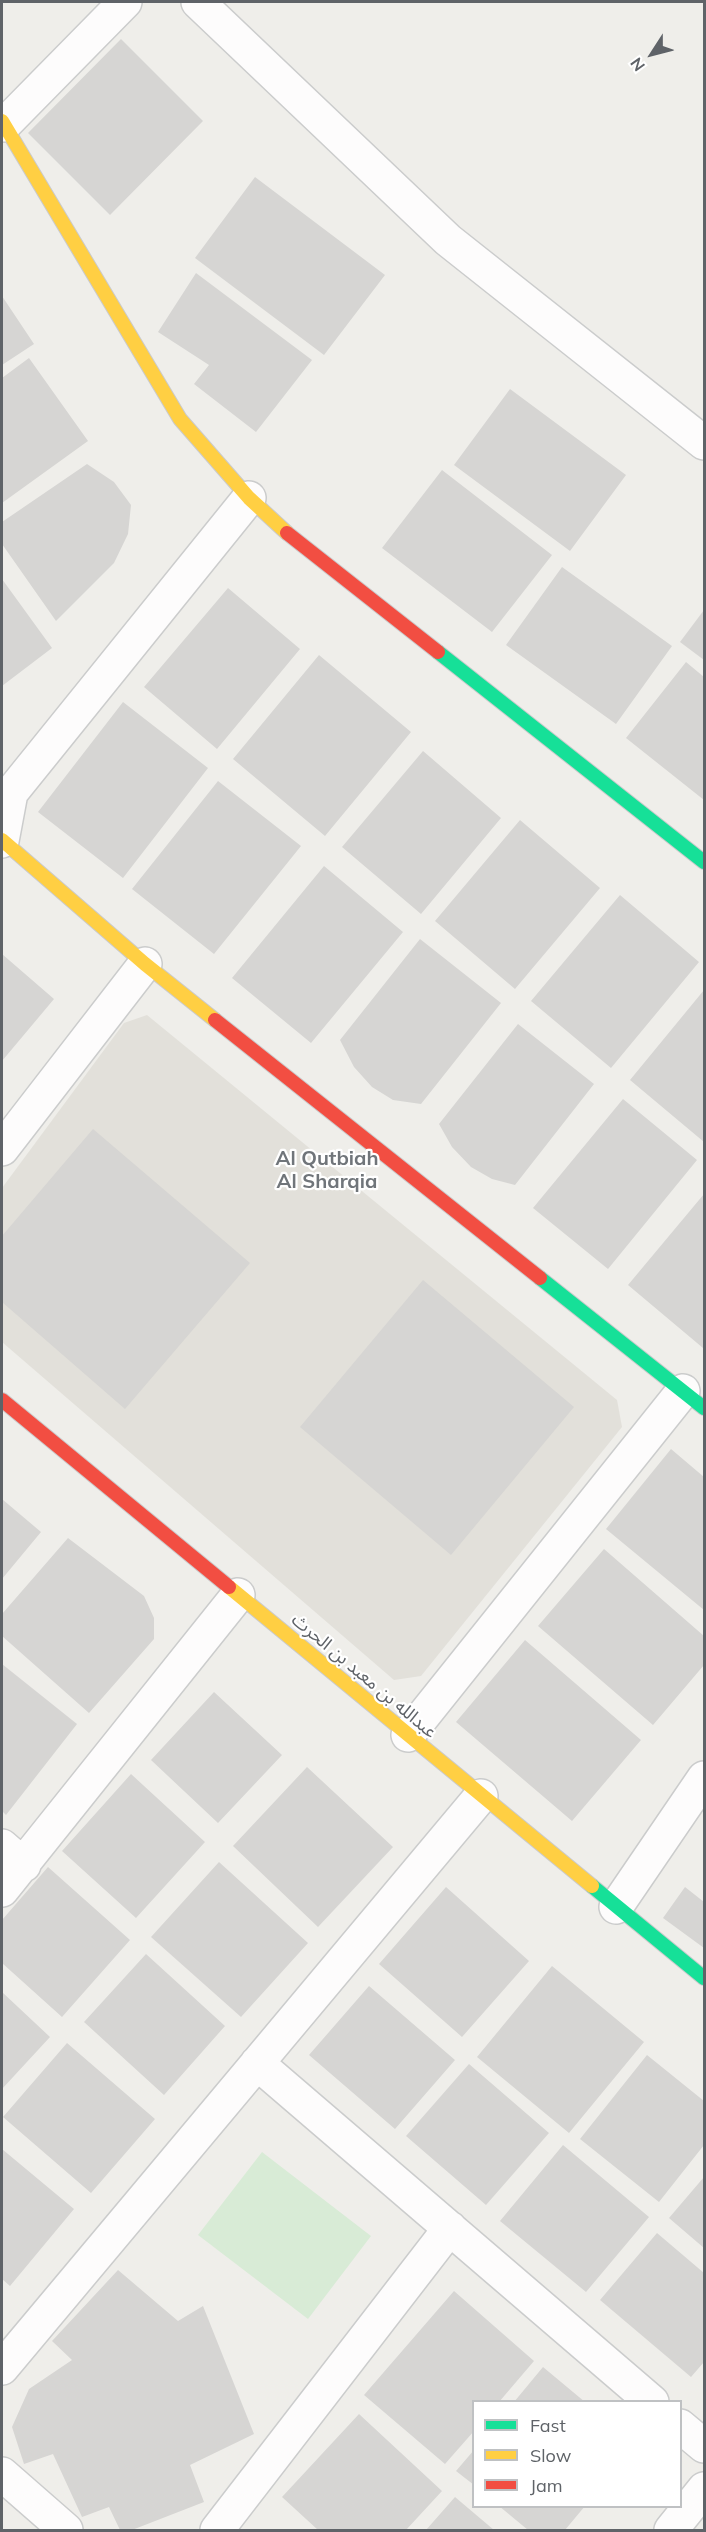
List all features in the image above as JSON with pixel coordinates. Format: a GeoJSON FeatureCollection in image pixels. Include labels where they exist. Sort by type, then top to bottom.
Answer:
{"type":"FeatureCollection","features":[{"type":"Feature","properties":{"kind":"street"},"geometry":{"type":"LineString","coordinates":[[125,2],[3,123],[180,419],[249,498],[279,527],[705,862]]}},
{"type":"Feature","properties":{"kind":"street"},"geometry":{"type":"LineString","coordinates":[[198,2],[447,240],[705,443]]}},
{"type":"Feature","properties":{"kind":"street"},"geometry":{"type":"LineString","coordinates":[[249,498],[11,793],[2,840],[144,964],[694,1400],[408,1735]]}},
{"type":"Feature","properties":{"kind":"street"},"geometry":{"type":"LineString","coordinates":[[2,1149],[144,964]]}},
{"type":"Feature","properties":{"kind":"street","name":"عبدالله بن معبد بن الحرث"},"geometry":{"type":"LineString","coordinates":[[2,1400],[705,1978]]}},
{"type":"Feature","properties":{"kind":"street"},"geometry":{"type":"LineString","coordinates":[[2,1890],[13,1855],[238,1595]]}},
{"type":"Feature","properties":{"kind":"street"},"geometry":{"type":"LineString","coordinates":[[616,1907],[705,1778]]}},
{"type":"Feature","properties":{"kind":"street"},"geometry":{"type":"LineString","coordinates":[[2,2368],[481,1796]]}},
{"type":"Feature","properties":{"kind":"street"},"geometry":{"type":"LineString","coordinates":[[257,2063],[650,2400]]}},
{"type":"Feature","properties":{"kind":"street"},"geometry":{"type":"LineString","coordinates":[[217,2530],[450,2228]]}},
{"type":"Feature","properties":{"kind":"street"},"geometry":{"type":"LineString","coordinates":[[682,2427],[705,2446]]}},
{"type":"Feature","properties":{"kind":"street"},"geometry":{"type":"LineString","coordinates":[[2,2474],[66,2530]]}},
{"type":"Feature","properties":{"kind":"street"},"geometry":{"type":"LineString","coordinates":[[671,2530],[705,2489]]}},
{"type":"Feature","properties":{"kind":"shaded area"},"geometry":{"type":"Polygon","coordinates":[[[147,1015],[617,1400],[622,1427],[421,1676],[394,1680],[2,1342],[2,1188],[124,1023],[147,1015]]]}},
{"type":"Feature","properties":{"kind":"green space"},"geometry":{"type":"Polygon","coordinates":[[[262,2152],[371,2236],[308,2319],[198,2235],[262,2152]]]}},
{"type":"Feature","properties":{"kind":"building"},"geometry":{"type":"Polygon","coordinates":[[[121,39],[203,121],[110,215],[28,133],[121,39]]]}},
{"type":"Feature","properties":{"kind":"building"},"geometry":{"type":"Polygon","coordinates":[[[255,177],[385,275],[324,355],[195,258],[255,177]]]}},
{"type":"Feature","properties":{"kind":"building"},"geometry":{"type":"Polygon","coordinates":[[[196,273],[312,360],[256,432],[194,384],[209,365],[158,332],[196,273]]]}},
{"type":"Feature","properties":{"kind":"building"},"geometry":{"type":"Polygon","coordinates":[[[2,296],[34,344],[2,365],[2,296]]]}},
{"type":"Feature","properties":{"kind":"building"},"geometry":{"type":"Polygon","coordinates":[[[29,358],[88,441],[2,503],[2,378],[29,358]]]}},
{"type":"Feature","properties":{"kind":"building"},"geometry":{"type":"Polygon","coordinates":[[[510,389],[626,475],[570,551],[454,465],[510,389]]]}},
{"type":"Feature","properties":{"kind":"building"},"geometry":{"type":"Polygon","coordinates":[[[87,464],[114,482],[131,505],[128,534],[114,563],[56,621],[2,544],[2,522],[87,464]]]}},
{"type":"Feature","properties":{"kind":"building"},"geometry":{"type":"Polygon","coordinates":[[[442,470],[552,555],[492,632],[382,548],[442,470]]]}},
{"type":"Feature","properties":{"kind":"building"},"geometry":{"type":"Polygon","coordinates":[[[562,567],[672,646],[616,724],[506,645],[562,567]]]}},
{"type":"Feature","properties":{"kind":"building"},"geometry":{"type":"Polygon","coordinates":[[[2,579],[52,648],[2,686],[2,579]]]}},
{"type":"Feature","properties":{"kind":"building"},"geometry":{"type":"Polygon","coordinates":[[[228,588],[300,649],[217,749],[144,687],[228,588]]]}},
{"type":"Feature","properties":{"kind":"building"},"geometry":{"type":"Polygon","coordinates":[[[704,610],[704,660],[680,642],[704,610]]]}},
{"type":"Feature","properties":{"kind":"building"},"geometry":{"type":"Polygon","coordinates":[[[319,655],[411,732],[325,836],[233,759],[319,655]]]}},
{"type":"Feature","properties":{"kind":"building"},"geometry":{"type":"Polygon","coordinates":[[[686,662],[704,677],[704,800],[626,738],[686,662]]]}},
{"type":"Feature","properties":{"kind":"building"},"geometry":{"type":"Polygon","coordinates":[[[123,702],[208,768],[123,878],[38,812],[123,702]]]}},
{"type":"Feature","properties":{"kind":"building"},"geometry":{"type":"Polygon","coordinates":[[[423,751],[501,818],[421,914],[342,847],[423,751]]]}},
{"type":"Feature","properties":{"kind":"building"},"geometry":{"type":"Polygon","coordinates":[[[218,781],[301,846],[214,954],[132,889],[218,781]]]}},
{"type":"Feature","properties":{"kind":"building"},"geometry":{"type":"Polygon","coordinates":[[[520,820],[600,888],[515,989],[435,921],[520,820]]]}},
{"type":"Feature","properties":{"kind":"building"},"geometry":{"type":"Polygon","coordinates":[[[324,866],[403,932],[311,1043],[232,978],[324,866]]]}},
{"type":"Feature","properties":{"kind":"building"},"geometry":{"type":"Polygon","coordinates":[[[620,895],[699,962],[611,1068],[531,1001],[620,895]]]}},
{"type":"Feature","properties":{"kind":"building"},"geometry":{"type":"Polygon","coordinates":[[[420,939],[501,1003],[421,1104],[393,1100],[372,1087],[354,1067],[340,1040],[420,939]]]}},
{"type":"Feature","properties":{"kind":"building"},"geometry":{"type":"Polygon","coordinates":[[[2,954],[54,999],[2,1061],[2,954]]]}},
{"type":"Feature","properties":{"kind":"building"},"geometry":{"type":"Polygon","coordinates":[[[704,990],[704,1142],[630,1080],[704,990]]]}},
{"type":"Feature","properties":{"kind":"building"},"geometry":{"type":"Polygon","coordinates":[[[518,1024],[594,1084],[515,1185],[492,1179],[471,1167],[452,1147],[439,1124],[518,1024]]]}},
{"type":"Feature","properties":{"kind":"building"},"geometry":{"type":"Polygon","coordinates":[[[623,1099],[697,1160],[608,1269],[533,1208],[623,1099]]]}},
{"type":"Feature","properties":{"kind":"building"},"geometry":{"type":"Polygon","coordinates":[[[93,1129],[250,1263],[125,1409],[2,1302],[2,1236],[93,1129]]]}},
{"type":"Feature","properties":{"kind":"building"},"geometry":{"type":"Polygon","coordinates":[[[704,1194],[704,1345],[703,1348],[628,1285],[704,1194]]]}},
{"type":"Feature","properties":{"kind":"building"},"geometry":{"type":"Polygon","coordinates":[[[423,1280],[574,1407],[451,1555],[300,1427],[423,1280]]]}},
{"type":"Feature","properties":{"kind":"building"},"geometry":{"type":"Polygon","coordinates":[[[671,1449],[704,1477],[704,1610],[606,1529],[671,1449]]]}},
{"type":"Feature","properties":{"kind":"building"},"geometry":{"type":"Polygon","coordinates":[[[2,1499],[41,1532],[2,1579],[2,1499]]]}},
{"type":"Feature","properties":{"kind":"building"},"geometry":{"type":"Polygon","coordinates":[[[68,1538],[144,1596],[154,1618],[154,1639],[89,1713],[2,1636],[2,1614],[68,1538]]]}},
{"type":"Feature","properties":{"kind":"building"},"geometry":{"type":"Polygon","coordinates":[[[604,1549],[704,1636],[704,1665],[653,1725],[538,1626],[604,1549]]]}},
{"type":"Feature","properties":{"kind":"building"},"geometry":{"type":"Polygon","coordinates":[[[525,1640],[641,1740],[572,1821],[456,1722],[525,1640]]]}},
{"type":"Feature","properties":{"kind":"building"},"geometry":{"type":"Polygon","coordinates":[[[2,1664],[77,1724],[6,1815],[2,1811],[2,1664]]]}},
{"type":"Feature","properties":{"kind":"building"},"geometry":{"type":"Polygon","coordinates":[[[214,1692],[282,1755],[218,1823],[151,1760],[214,1692]]]}},
{"type":"Feature","properties":{"kind":"building"},"geometry":{"type":"Polygon","coordinates":[[[307,1767],[393,1847],[318,1927],[233,1846],[307,1767]]]}},
{"type":"Feature","properties":{"kind":"building"},"geometry":{"type":"Polygon","coordinates":[[[131,1774],[205,1842],[136,1918],[62,1851],[131,1774]]]}},
{"type":"Feature","properties":{"kind":"building"},"geometry":{"type":"Polygon","coordinates":[[[219,1862],[308,1943],[241,2017],[151,1937],[219,1862]]]}},
{"type":"Feature","properties":{"kind":"building"},"geometry":{"type":"Polygon","coordinates":[[[48,1867],[130,1940],[62,2017],[2,1963],[2,1920],[48,1867]]]}},
{"type":"Feature","properties":{"kind":"building"},"geometry":{"type":"Polygon","coordinates":[[[446,1887],[529,1961],[462,2037],[379,1964],[446,1887]]]}},
{"type":"Feature","properties":{"kind":"building"},"geometry":{"type":"Polygon","coordinates":[[[685,1887],[704,1902],[704,1948],[663,1918],[685,1887]]]}},
{"type":"Feature","properties":{"kind":"building"},"geometry":{"type":"Polygon","coordinates":[[[146,1954],[225,2026],[164,2095],[84,2022],[146,1954]]]}},
{"type":"Feature","properties":{"kind":"building"},"geometry":{"type":"Polygon","coordinates":[[[552,1966],[644,2042],[569,2133],[477,2057],[552,1966]]]}},
{"type":"Feature","properties":{"kind":"building"},"geometry":{"type":"Polygon","coordinates":[[[369,1986],[455,2060],[395,2129],[309,2055],[369,1986]]]}},
{"type":"Feature","properties":{"kind":"building"},"geometry":{"type":"Polygon","coordinates":[[[2,1992],[50,2037],[2,2089],[2,1992]]]}},
{"type":"Feature","properties":{"kind":"building"},"geometry":{"type":"Polygon","coordinates":[[[67,2043],[155,2119],[91,2193],[3,2117],[67,2043]]]}},
{"type":"Feature","properties":{"kind":"building"},"geometry":{"type":"Polygon","coordinates":[[[647,2055],[704,2101],[704,2145],[659,2202],[580,2139],[647,2055]]]}},
{"type":"Feature","properties":{"kind":"building"},"geometry":{"type":"Polygon","coordinates":[[[469,2064],[549,2133],[486,2205],[406,2136],[469,2064]]]}},
{"type":"Feature","properties":{"kind":"building"},"geometry":{"type":"Polygon","coordinates":[[[563,2145],[649,2217],[586,2292],[500,2221],[563,2145]]]}},
{"type":"Feature","properties":{"kind":"building"},"geometry":{"type":"Polygon","coordinates":[[[2,2149],[74,2209],[10,2286],[2,2279],[2,2149]]]}},
{"type":"Feature","properties":{"kind":"building"},"geometry":{"type":"Polygon","coordinates":[[[704,2177],[704,2248],[669,2218],[704,2177]]]}},
{"type":"Feature","properties":{"kind":"building"},"geometry":{"type":"Polygon","coordinates":[[[657,2233],[704,2273],[704,2362],[691,2377],[600,2300],[657,2233]]]}},
{"type":"Feature","properties":{"kind":"building"},"geometry":{"type":"Polygon","coordinates":[[[118,2270],[178,2321],[203,2306],[254,2434],[190,2465],[204,2502],[132,2530],[120,2530],[109,2507],[82,2517],[53,2454],[24,2464],[12,2427],[29,2389],[72,2360],[52,2341],[118,2270]]]}},
{"type":"Feature","properties":{"kind":"building"},"geometry":{"type":"Polygon","coordinates":[[[454,2291],[534,2361],[501,2400],[472,2400],[472,2433],[445,2464],[364,2395],[454,2291]]]}},
{"type":"Feature","properties":{"kind":"building"},"geometry":{"type":"Polygon","coordinates":[[[543,2367],[583,2400],[516,2400],[543,2367]]]}},
{"type":"Feature","properties":{"kind":"building"},"geometry":{"type":"Polygon","coordinates":[[[359,2414],[442,2491],[406,2530],[318,2530],[282,2497],[359,2414]]]}},
{"type":"Feature","properties":{"kind":"building"},"geometry":{"type":"Polygon","coordinates":[[[472,2452],[472,2483],[456,2471],[472,2452]]]}},
{"type":"Feature","properties":{"kind":"building"},"geometry":{"type":"Polygon","coordinates":[[[455,2497],[494,2530],[426,2530],[455,2497]]]}},
{"type":"Feature","properties":{"kind":"building"},"geometry":{"type":"Polygon","coordinates":[[[501,2508],[583,2508],[565,2530],[528,2530],[501,2508]]]}},
{"type":"Feature","properties":{"kind":"traffic: fast"},"geometry":{"type":"LineString","coordinates":[[438,652],[704,862]]}},
{"type":"Feature","properties":{"kind":"traffic: fast"},"geometry":{"type":"LineString","coordinates":[[540,1278],[704,1408]]}},
{"type":"Feature","properties":{"kind":"traffic: fast"},"geometry":{"type":"LineString","coordinates":[[592,1886],[704,1978]]}},
{"type":"Feature","properties":{"kind":"traffic: slow"},"geometry":{"type":"LineString","coordinates":[[2,121],[180,419],[249,498],[287,533]]}},
{"type":"Feature","properties":{"kind":"traffic: slow"},"geometry":{"type":"LineString","coordinates":[[2,840],[145,964],[215,1020]]}},
{"type":"Feature","properties":{"kind":"traffic: slow"},"geometry":{"type":"LineString","coordinates":[[229,1587],[592,1886]]}},
{"type":"Feature","properties":{"kind":"traffic: jam"},"geometry":{"type":"LineString","coordinates":[[287,533],[438,652]]}},
{"type":"Feature","properties":{"kind":"traffic: jam"},"geometry":{"type":"LineString","coordinates":[[215,1020],[540,1278]]}},
{"type":"Feature","properties":{"kind":"traffic: jam"},"geometry":{"type":"LineString","coordinates":[[2,1400],[229,1587]]}},
{"type":"Feature","properties":{"kind":"district","name":"Al Qutbiah Al Sharqia"},"geometry":{"type":"Point","coordinates":[327,1170]}}]}
